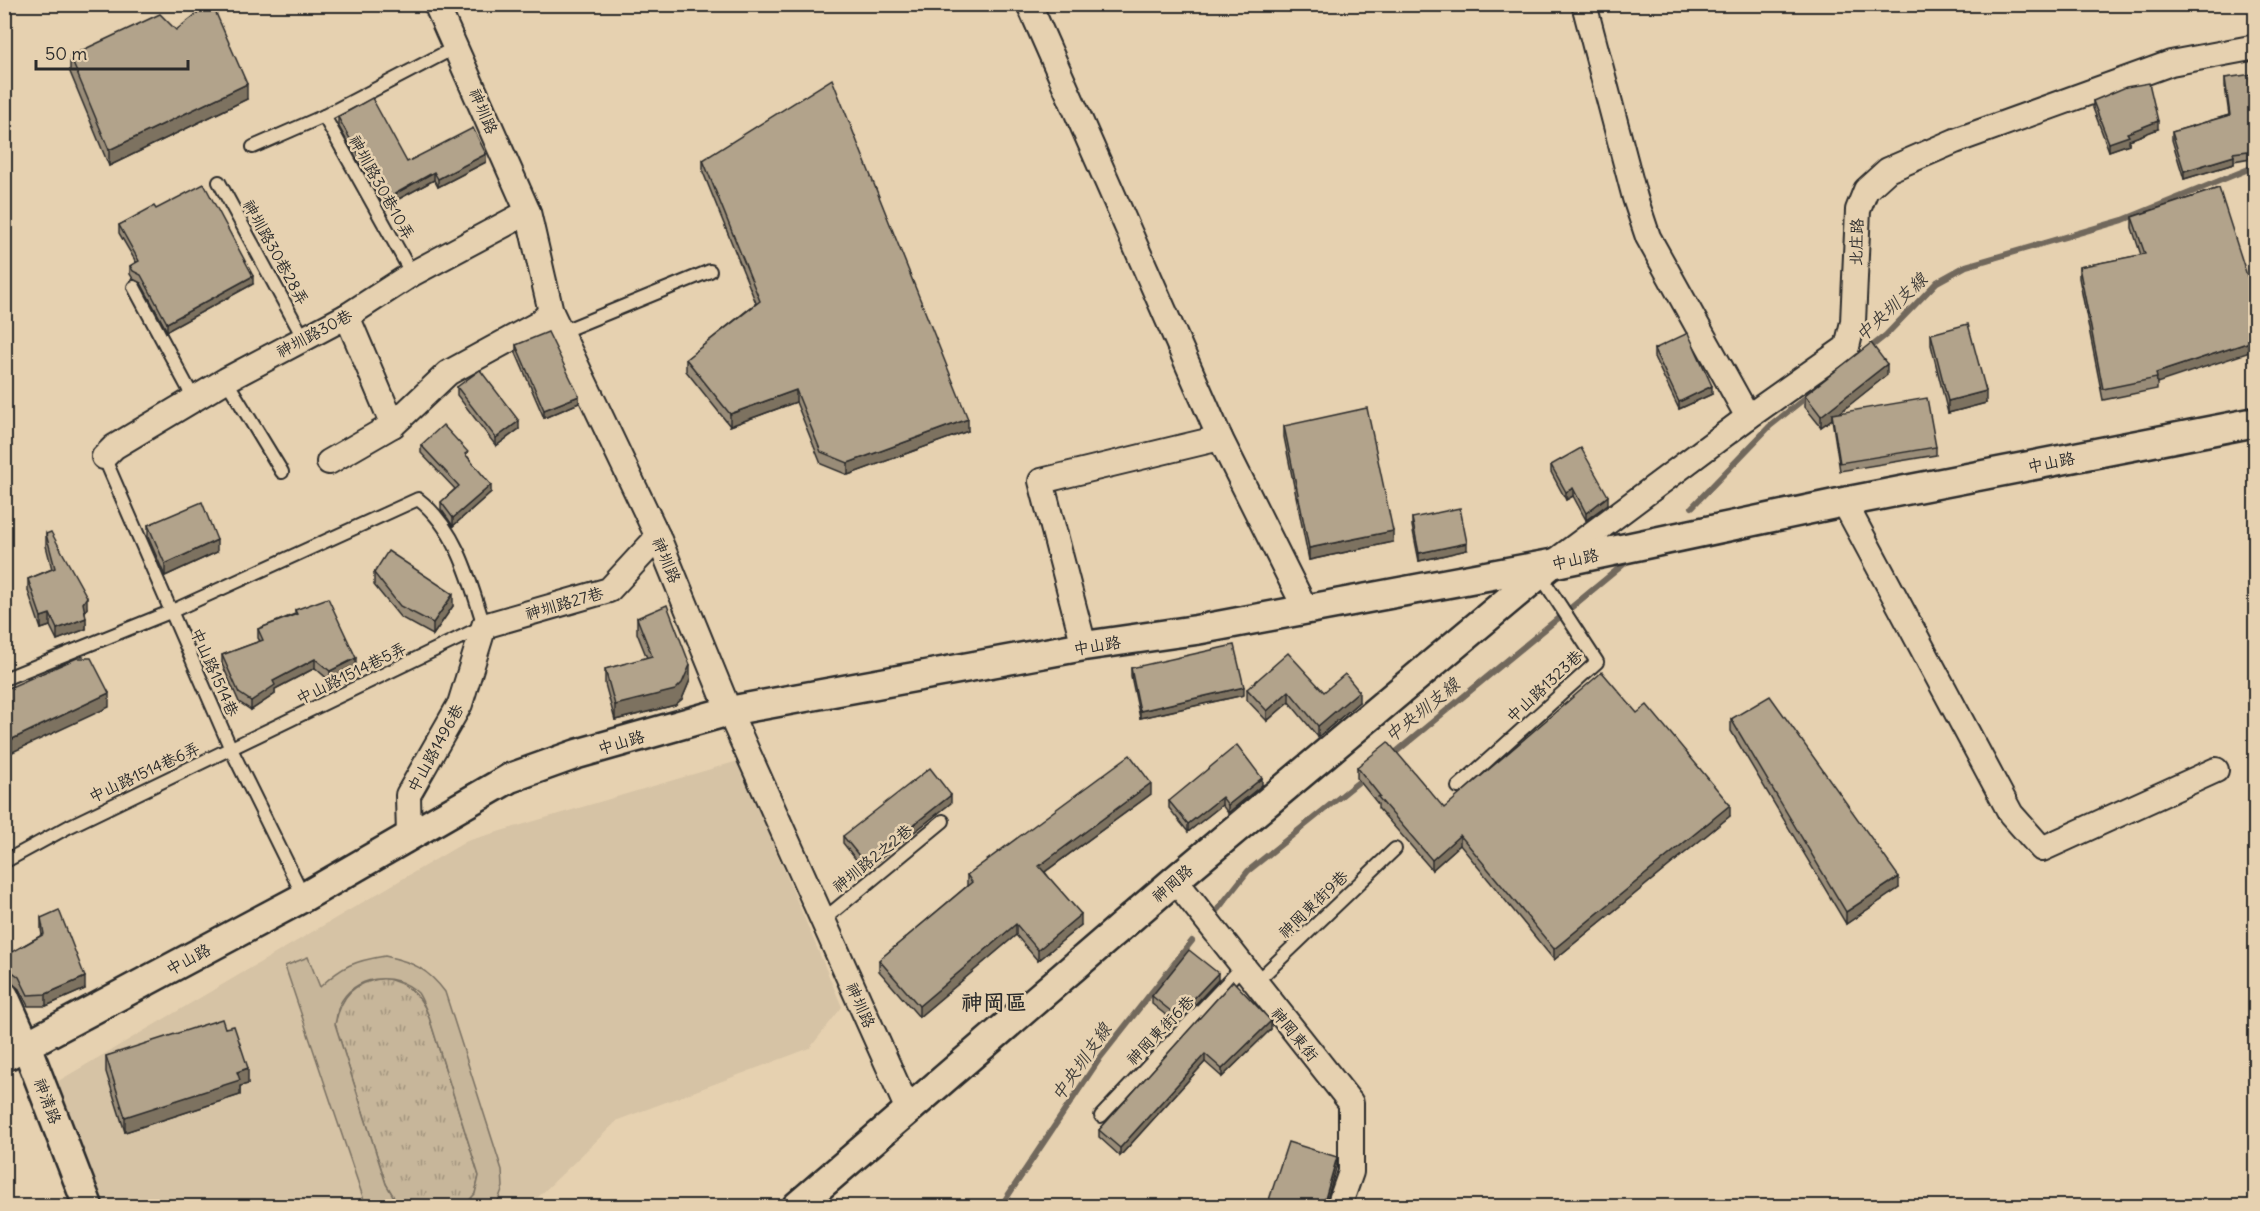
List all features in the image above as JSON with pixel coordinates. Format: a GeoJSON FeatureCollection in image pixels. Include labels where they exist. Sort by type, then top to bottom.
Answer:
{"type":"FeatureCollection","features":[{"type":"Feature","properties":{"kind":"street","name":"神圳路"},"geometry":{"type":"LineString","coordinates":[[436,4],[528,212],[556,322],[658,537],[729,711],[909,1112]]}},
{"type":"Feature","properties":{"kind":"street"},"geometry":{"type":"LineString","coordinates":[[1029,4],[1220,438],[1305,608]]}},
{"type":"Feature","properties":{"kind":"street"},"geometry":{"type":"LineString","coordinates":[[1584,4],[1635,198],[1648,237],[1748,417]]}},
{"type":"Feature","properties":{"kind":"street","name":"北庄路"},"geometry":{"type":"LineString","coordinates":[[1551,564],[1748,417],[1847,347],[1853,322],[1858,210],[1866,190],[1888,170],[1956,141],[2171,63],[2256,47]]}},
{"type":"Feature","properties":{"kind":"street","name":"神圳路30巷"},"geometry":{"type":"LineString","coordinates":[[104,457],[114,447],[226,380],[347,316],[412,274],[528,212]]}},
{"type":"Feature","properties":{"kind":"street"},"geometry":{"type":"LineString","coordinates":[[347,316],[393,425]]}},
{"type":"Feature","properties":{"kind":"street"},"geometry":{"type":"LineString","coordinates":[[329,462],[393,425],[448,373],[538,324],[556,322]]}},
{"type":"Feature","properties":{"kind":"street","name":"中山路"},"geometry":{"type":"LineString","coordinates":[[16,1051],[304,897],[510,778],[577,754],[729,711],[1084,646],[1196,630],[1551,564],[1844,502],[2256,422]]}},
{"type":"Feature","properties":{"kind":"street"},"geometry":{"type":"LineString","coordinates":[[1084,646],[1041,481],[1220,438]]}},
{"type":"Feature","properties":{"kind":"street"},"geometry":{"type":"LineString","coordinates":[[1844,502],[2011,814],[2042,849],[2216,770]]}},
{"type":"Feature","properties":{"kind":"street","name":"神圳路27巷"},"geometry":{"type":"LineString","coordinates":[[484,626],[609,590],[658,537]]}},
{"type":"Feature","properties":{"kind":"street","name":"神岡路"},"geometry":{"type":"LineString","coordinates":[[797,1206],[909,1112],[1175,880],[1551,564]]}},
{"type":"Feature","properties":{"kind":"street","name":"中山路1496巷"},"geometry":{"type":"LineString","coordinates":[[409,838],[408,795],[460,704],[476,660],[484,626]]}},
{"type":"Feature","properties":{"kind":"street","name":"神岡東街"},"geometry":{"type":"LineString","coordinates":[[1175,880],[1351,1103],[1351,1172],[1339,1206]]}},
{"type":"Feature","properties":{"kind":"street","name":"神清路"},"geometry":{"type":"LineString","coordinates":[[4,996],[16,1051],[88,1206]]}},
{"type":"Feature","properties":{"kind":"lane"},"geometry":{"type":"LineString","coordinates":[[253,147],[324,116],[456,47]]}},
{"type":"Feature","properties":{"kind":"lane","name":"神圳路30巷10弄"},"geometry":{"type":"LineString","coordinates":[[324,116],[412,274]]}},
{"type":"Feature","properties":{"kind":"lane","name":"神圳路30巷28弄"},"geometry":{"type":"LineString","coordinates":[[219,182],[304,339]]}},
{"type":"Feature","properties":{"kind":"lane"},"geometry":{"type":"LineString","coordinates":[[556,322],[710,271]]}},
{"type":"Feature","properties":{"kind":"lane"},"geometry":{"type":"LineString","coordinates":[[134,287],[194,399]]}},
{"type":"Feature","properties":{"kind":"lane"},"geometry":{"type":"LineString","coordinates":[[226,380],[282,472]]}},
{"type":"Feature","properties":{"kind":"lane","name":"中山路1514巷"},"geometry":{"type":"LineString","coordinates":[[104,457],[231,749],[304,897]]}},
{"type":"Feature","properties":{"kind":"lane"},"geometry":{"type":"LineString","coordinates":[[4,679],[170,612],[418,499],[442,522],[456,548],[484,626]]}},
{"type":"Feature","properties":{"kind":"lane","name":"中山路1323巷"},"geometry":{"type":"LineString","coordinates":[[1458,787],[1597,662],[1546,584],[1551,564]]}},
{"type":"Feature","properties":{"kind":"lane","name":"中山路1514巷5弄"},"geometry":{"type":"LineString","coordinates":[[231,749],[484,626]]}},
{"type":"Feature","properties":{"kind":"lane","name":"中山路1514巷6弄"},"geometry":{"type":"LineString","coordinates":[[4,862],[70,825],[231,749]]}},
{"type":"Feature","properties":{"kind":"lane","name":"神圳路2之2巷"},"geometry":{"type":"LineString","coordinates":[[823,920],[943,821]]}},
{"type":"Feature","properties":{"kind":"lane","name":"神岡東街9巷"},"geometry":{"type":"LineString","coordinates":[[1249,975],[1395,849]]}},
{"type":"Feature","properties":{"kind":"lane","name":"神岡東街6巷"},"geometry":{"type":"LineString","coordinates":[[1101,1116],[1249,975]]}},
{"type":"Feature","properties":{"kind":"shaded area"},"geometry":{"type":"Polygon","coordinates":[[[738,761],[842,1007],[810,1048],[618,1120],[529,1206],[105,1206],[55,1083],[467,841],[738,761]]]}},
{"type":"Feature","properties":{"kind":"green space"},"geometry":{"type":"Polygon","coordinates":[[[385,956],[404,961],[426,972],[445,992],[502,1170],[503,1187],[496,1206],[464,1206],[475,1194],[479,1176],[428,1014],[418,993],[398,981],[375,979],[364,982],[345,996],[339,1006],[335,1024],[386,1184],[399,1206],[366,1206],[285,966],[308,957],[320,987],[349,966],[385,956]]]}},
{"type":"Feature","properties":{"kind":"green space"},"geometry":{"type":"Polygon","coordinates":[[[384,978],[400,983],[411,990],[428,1014],[479,1176],[475,1194],[464,1206],[399,1206],[386,1184],[335,1024],[341,1005],[350,992],[364,983],[384,978]]]}},
{"type":"Feature","properties":{"kind":"building"},"geometry":{"type":"Polygon","coordinates":[[[212,4],[247,84],[109,150],[70,56],[160,14],[176,30],[212,4]]]}},
{"type":"Feature","properties":{"kind":"building"},"geometry":{"type":"Polygon","coordinates":[[[2253,74],[2256,94],[2256,150],[2233,153],[2234,156],[2184,171],[2172,132],[2230,115],[2225,78],[2253,74]]]}},
{"type":"Feature","properties":{"kind":"building"},"geometry":{"type":"Polygon","coordinates":[[[832,79],[968,419],[848,463],[821,452],[796,390],[730,414],[686,359],[760,301],[703,160],[832,79]]]}},
{"type":"Feature","properties":{"kind":"building"},"geometry":{"type":"Polygon","coordinates":[[[2149,83],[2158,121],[2127,133],[2129,136],[2109,143],[2093,101],[2126,87],[2149,83]]]}},
{"type":"Feature","properties":{"kind":"building"},"geometry":{"type":"Polygon","coordinates":[[[372,98],[407,162],[473,128],[486,154],[438,179],[434,172],[384,200],[338,117],[372,98]]]}},
{"type":"Feature","properties":{"kind":"building"},"geometry":{"type":"Polygon","coordinates":[[[204,184],[253,276],[167,323],[141,275],[133,271],[130,266],[139,261],[119,225],[154,206],[156,209],[204,184]]]}},
{"type":"Feature","properties":{"kind":"building"},"geometry":{"type":"Polygon","coordinates":[[[2219,188],[2252,291],[2256,290],[2256,340],[2156,373],[2157,378],[2103,389],[2079,267],[2145,254],[2132,217],[2219,188]]]}},
{"type":"Feature","properties":{"kind":"building"},"geometry":{"type":"Polygon","coordinates":[[[1968,324],[1986,391],[1948,401],[1931,334],[1968,324]]]}},
{"type":"Feature","properties":{"kind":"building"},"geometry":{"type":"Polygon","coordinates":[[[548,332],[579,396],[544,410],[516,345],[548,332]]]}},
{"type":"Feature","properties":{"kind":"building"},"geometry":{"type":"Polygon","coordinates":[[[1688,333],[1712,386],[1679,402],[1654,349],[1688,333]]]}},
{"type":"Feature","properties":{"kind":"building"},"geometry":{"type":"Polygon","coordinates":[[[1871,343],[1887,364],[1821,416],[1805,395],[1871,343]]]}},
{"type":"Feature","properties":{"kind":"building"},"geometry":{"type":"Polygon","coordinates":[[[480,370],[519,421],[496,438],[457,387],[480,370]]]}},
{"type":"Feature","properties":{"kind":"building"},"geometry":{"type":"Polygon","coordinates":[[[1927,398],[1936,447],[1840,463],[1832,414],[1927,398]]]}},
{"type":"Feature","properties":{"kind":"building"},"geometry":{"type":"Polygon","coordinates":[[[1367,408],[1393,531],[1309,548],[1284,426],[1367,408]]]}},
{"type":"Feature","properties":{"kind":"building"},"geometry":{"type":"Polygon","coordinates":[[[443,425],[468,452],[465,454],[491,485],[453,518],[441,502],[459,486],[421,445],[443,425]]]}},
{"type":"Feature","properties":{"kind":"building"},"geometry":{"type":"Polygon","coordinates":[[[1581,448],[1608,496],[1586,513],[1573,488],[1566,492],[1551,465],[1581,448]]]}},
{"type":"Feature","properties":{"kind":"building"},"geometry":{"type":"Polygon","coordinates":[[[202,502],[217,540],[165,564],[148,525],[202,502]]]}},
{"type":"Feature","properties":{"kind":"building"},"geometry":{"type":"Polygon","coordinates":[[[1460,508],[1467,543],[1419,553],[1412,518],[1460,508]]]}},
{"type":"Feature","properties":{"kind":"building"},"geometry":{"type":"Polygon","coordinates":[[[51,532],[87,597],[83,603],[86,618],[57,629],[50,614],[41,617],[28,579],[55,568],[46,534],[51,532]]]}},
{"type":"Feature","properties":{"kind":"building"},"geometry":{"type":"Polygon","coordinates":[[[388,551],[453,594],[433,623],[400,606],[374,573],[388,551]]]}},
{"type":"Feature","properties":{"kind":"building"},"geometry":{"type":"Polygon","coordinates":[[[328,598],[356,658],[330,671],[315,659],[273,681],[275,685],[251,701],[239,693],[222,655],[263,640],[258,629],[297,614],[295,610],[328,598]]]}},
{"type":"Feature","properties":{"kind":"building"},"geometry":{"type":"Polygon","coordinates":[[[667,605],[690,665],[682,683],[675,690],[615,705],[605,669],[652,656],[637,618],[667,605]]]}},
{"type":"Feature","properties":{"kind":"building"},"geometry":{"type":"Polygon","coordinates":[[[1234,645],[1244,687],[1140,711],[1131,668],[1234,645]]]}},
{"type":"Feature","properties":{"kind":"building"},"geometry":{"type":"Polygon","coordinates":[[[1288,653],[1324,692],[1345,674],[1359,691],[1318,726],[1289,691],[1267,711],[1247,689],[1288,653]]]}},
{"type":"Feature","properties":{"kind":"building"},"geometry":{"type":"Polygon","coordinates":[[[77,658],[91,658],[109,693],[4,743],[4,690],[77,658]]]}},
{"type":"Feature","properties":{"kind":"building"},"geometry":{"type":"Polygon","coordinates":[[[1602,672],[1637,713],[1647,705],[1730,805],[1554,949],[1460,835],[1432,860],[1378,797],[1380,796],[1357,767],[1388,742],[1444,808],[1602,672]]]}},
{"type":"Feature","properties":{"kind":"building"},"geometry":{"type":"Polygon","coordinates":[[[1770,696],[1899,877],[1846,912],[1731,719],[1770,696]]]}},
{"type":"Feature","properties":{"kind":"building"},"geometry":{"type":"Polygon","coordinates":[[[1237,745],[1262,778],[1228,805],[1222,797],[1188,824],[1169,801],[1237,745]]]}},
{"type":"Feature","properties":{"kind":"building"},"geometry":{"type":"Polygon","coordinates":[[[1130,755],[1151,783],[1039,866],[1081,914],[1038,950],[1016,924],[919,1006],[879,960],[972,882],[967,875],[1130,755]]]}},
{"type":"Feature","properties":{"kind":"building"},"geometry":{"type":"Polygon","coordinates":[[[930,768],[951,795],[865,863],[843,836],[930,768]]]}},
{"type":"Feature","properties":{"kind":"building"},"geometry":{"type":"Polygon","coordinates":[[[59,910],[85,977],[46,994],[28,995],[19,977],[10,970],[7,955],[44,934],[41,918],[59,910]]]}},
{"type":"Feature","properties":{"kind":"building"},"geometry":{"type":"Polygon","coordinates":[[[1189,950],[1218,973],[1177,1016],[1152,996],[1189,950]]]}},
{"type":"Feature","properties":{"kind":"building"},"geometry":{"type":"Polygon","coordinates":[[[1233,981],[1271,1021],[1222,1069],[1205,1054],[1120,1148],[1099,1130],[1233,981]]]}},
{"type":"Feature","properties":{"kind":"building"},"geometry":{"type":"Polygon","coordinates":[[[222,1019],[225,1028],[234,1026],[248,1068],[237,1072],[240,1080],[125,1117],[106,1056],[222,1019]]]}},
{"type":"Feature","properties":{"kind":"building"},"geometry":{"type":"Polygon","coordinates":[[[1288,1142],[1337,1157],[1323,1206],[1267,1206],[1288,1142]]]}},
{"type":"Feature","properties":{"kind":"waterway","name":"中央圳支線"},"geometry":{"type":"LineString","coordinates":[[1867,350],[1886,335],[1937,282],[1966,266],[2123,220],[2256,166]]}},
{"type":"Feature","properties":{"kind":"waterway","name":"中央圳支線"},"geometry":{"type":"LineString","coordinates":[[1692,507],[1770,426],[1809,395]]}},
{"type":"Feature","properties":{"kind":"waterway","name":"中央圳支線"},"geometry":{"type":"LineString","coordinates":[[1390,757],[1624,564]]}},
{"type":"Feature","properties":{"kind":"waterway","name":"中央圳支線"},"geometry":{"type":"LineString","coordinates":[[1218,909],[1248,871],[1366,776]]}},
{"type":"Feature","properties":{"kind":"waterway","name":"中央圳支線"},"geometry":{"type":"LineString","coordinates":[[1001,1206],[1100,1058],[1192,941]]}},
{"type":"Feature","properties":{"kind":"district","name":"神岡區"},"geometry":{"type":"Point","coordinates":[994,1002]}}]}
